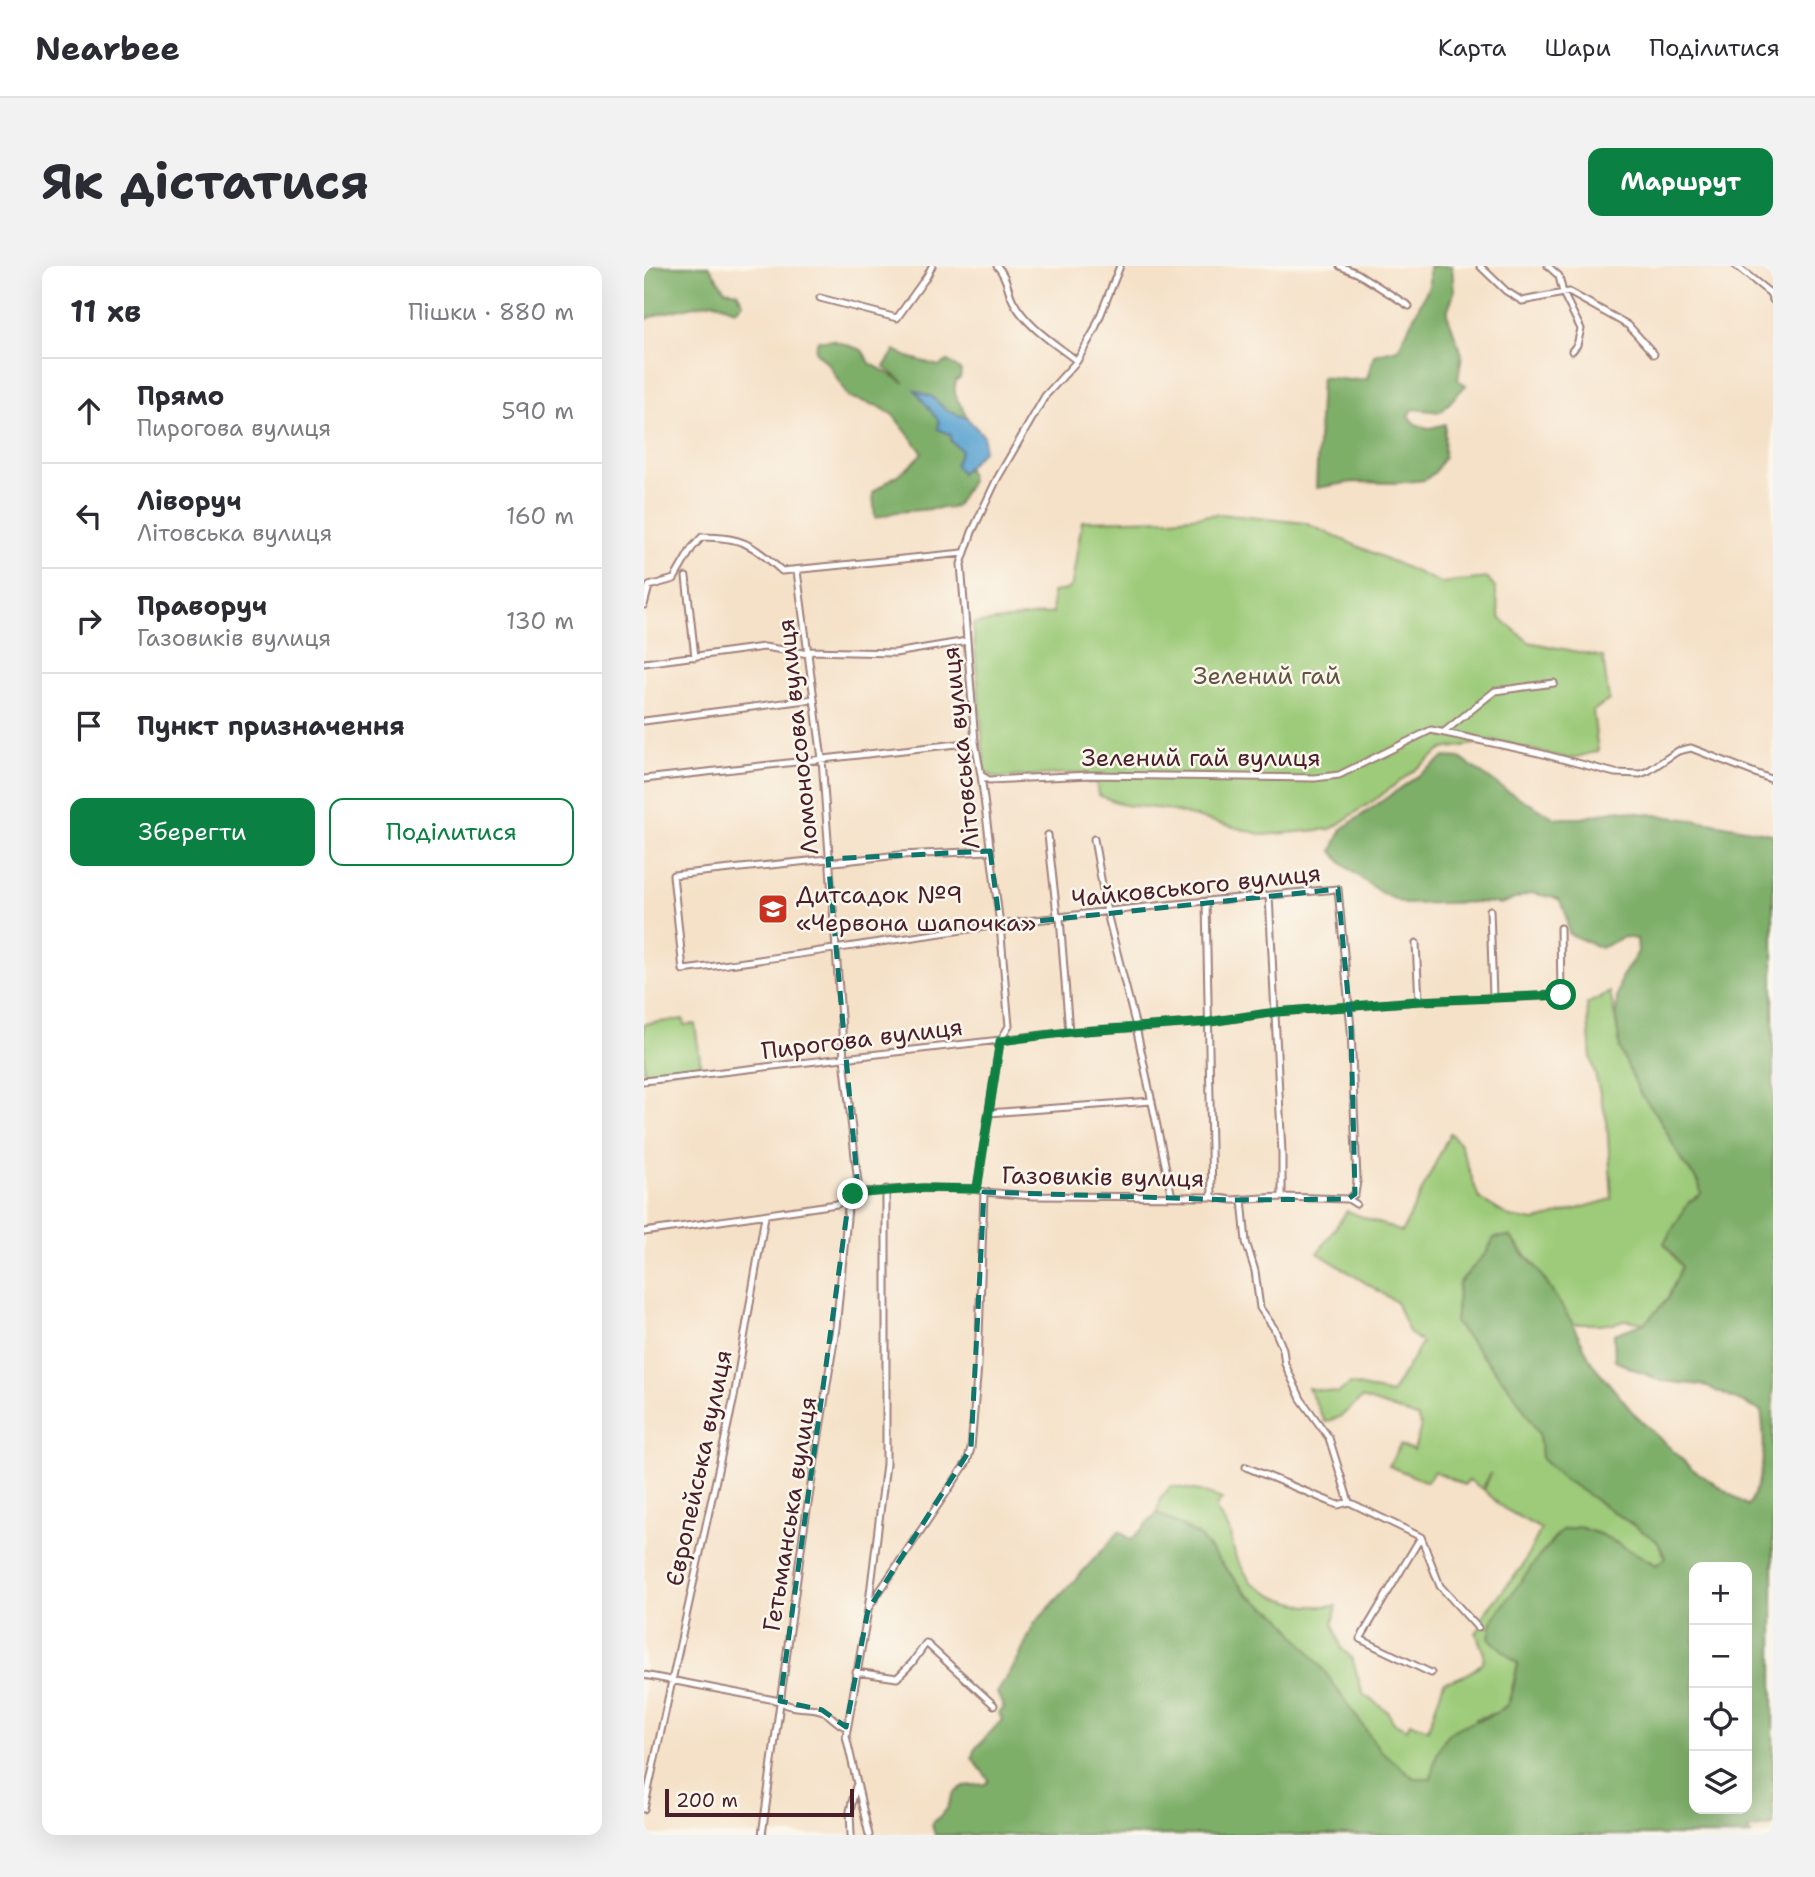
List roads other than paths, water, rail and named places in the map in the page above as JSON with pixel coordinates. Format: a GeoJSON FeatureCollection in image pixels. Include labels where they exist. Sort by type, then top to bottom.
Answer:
{"type":"FeatureCollection","features":[{"type":"Feature","properties":{"kind":"street"},"geometry":{"type":"LineString","coordinates":[[820,298],[897,318],[932,266]]}},
{"type":"Feature","properties":{"kind":"street"},"geometry":{"type":"LineString","coordinates":[[997,266],[1003,271],[1012,299],[1027,321],[1077,361]]}},
{"type":"Feature","properties":{"kind":"street"},"geometry":{"type":"LineString","coordinates":[[644,604],[649,586],[674,579],[692,548],[702,537],[721,537],[753,546],[782,571],[963,553],[997,479],[1045,396],[1077,361],[1094,331],[1120,266]]}},
{"type":"Feature","properties":{"kind":"street"},"geometry":{"type":"LineString","coordinates":[[1340,266],[1357,273],[1409,306]]}},
{"type":"Feature","properties":{"kind":"street"},"geometry":{"type":"LineString","coordinates":[[1480,266],[1506,291],[1522,301],[1569,292],[1628,325],[1654,354]]}},
{"type":"Feature","properties":{"kind":"street"},"geometry":{"type":"LineString","coordinates":[[1548,266],[1559,276],[1563,293],[1581,329],[1577,345],[1572,351]]}},
{"type":"Feature","properties":{"kind":"street"},"geometry":{"type":"LineString","coordinates":[[1736,266],[1770,293],[1773,300]]}},
{"type":"Feature","properties":{"kind":"street","name":"Літовська вулиця"},"geometry":{"type":"LineString","coordinates":[[868,1609],[967,1462],[971,1448],[978,1365],[981,1190],[988,1113],[1000,1041],[1009,1026],[1000,925],[975,743],[962,593],[963,553]]}},
{"type":"Feature","properties":{"kind":"street","name":"Ломоносова вулиця"},"geometry":{"type":"LineString","coordinates":[[797,571],[822,759],[844,1058],[859,1192]]}},
{"type":"Feature","properties":{"kind":"street"},"geometry":{"type":"LineString","coordinates":[[686,577],[695,657]]}},
{"type":"Feature","properties":{"kind":"street"},"geometry":{"type":"LineString","coordinates":[[644,663],[764,647],[809,653],[895,653],[967,641]]}},
{"type":"Feature","properties":{"kind":"street"},"geometry":{"type":"LineString","coordinates":[[1444,732],[1495,691],[1554,683]]}},
{"type":"Feature","properties":{"kind":"street"},"geometry":{"type":"LineString","coordinates":[[644,721],[814,699]]}},
{"type":"Feature","properties":{"kind":"street","name":"Зелений гай вулиця"},"geometry":{"type":"LineString","coordinates":[[981,775],[989,780],[1090,775],[1315,778],[1339,775],[1431,730],[1628,774],[1648,771],[1678,751],[1691,748],[1773,780]]}},
{"type":"Feature","properties":{"kind":"street"},"geometry":{"type":"LineString","coordinates":[[644,779],[975,743]]}},
{"type":"Feature","properties":{"kind":"street"},"geometry":{"type":"LineString","coordinates":[[1048,835],[1057,915],[1060,918],[1069,1032]]}},
{"type":"Feature","properties":{"kind":"street"},"geometry":{"type":"LineString","coordinates":[[1094,839],[1107,913],[1136,1027],[1172,1197]]}},
{"type":"Feature","properties":{"kind":"street"},"geometry":{"type":"LineString","coordinates":[[828,859],[834,862],[898,855],[990,851]]}},
{"type":"Feature","properties":{"kind":"street","name":"Чайковського вулиця"},"geometry":{"type":"LineString","coordinates":[[828,859],[673,875],[683,970],[1000,925],[1338,889],[1349,1007]]}},
{"type":"Feature","properties":{"kind":"street"},"geometry":{"type":"LineString","coordinates":[[1269,895],[1282,1198]]}},
{"type":"Feature","properties":{"kind":"street"},"geometry":{"type":"LineString","coordinates":[[1206,901],[1212,1197]]}},
{"type":"Feature","properties":{"kind":"street"},"geometry":{"type":"LineString","coordinates":[[1490,910],[1493,997]]}},
{"type":"Feature","properties":{"kind":"street","name":"Пирогова вулиця"},"geometry":{"type":"LineString","coordinates":[[644,1081],[1069,1032],[1209,1022],[1276,1012],[1419,1001],[1561,995],[1560,928]]}},
{"type":"Feature","properties":{"kind":"street"},"geometry":{"type":"LineString","coordinates":[[1416,943],[1419,1001]]}},
{"type":"Feature","properties":{"kind":"street"},"geometry":{"type":"LineString","coordinates":[[1349,1007],[1357,1181],[1355,1194],[1348,1199],[1356,1204]]}},
{"type":"Feature","properties":{"kind":"street"},"geometry":{"type":"LineString","coordinates":[[988,1113],[1152,1101]]}},
{"type":"Feature","properties":{"kind":"street"},"geometry":{"type":"LineString","coordinates":[[869,1835],[847,1743],[846,1727],[868,1609],[886,1464],[886,1189]]}},
{"type":"Feature","properties":{"kind":"street","name":"Газовиків вулиця"},"geometry":{"type":"LineString","coordinates":[[644,1232],[837,1205],[859,1192],[886,1189],[981,1190],[1033,1196],[1212,1197],[1232,1200],[1348,1199]]}},
{"type":"Feature","properties":{"kind":"street","name":"Гетьманська вулиця"},"geometry":{"type":"LineString","coordinates":[[762,1835],[803,1535],[836,1328],[849,1198]]}},
{"type":"Feature","properties":{"kind":"street"},"geometry":{"type":"LineString","coordinates":[[1242,1199],[1246,1242],[1255,1270],[1260,1308],[1274,1328],[1283,1349],[1285,1364],[1301,1399],[1329,1438],[1349,1502]]}},
{"type":"Feature","properties":{"kind":"street","name":"Європейська вулиця"},"geometry":{"type":"LineString","coordinates":[[644,1809],[734,1397],[765,1216]]}},
{"type":"Feature","properties":{"kind":"street"},"geometry":{"type":"LineString","coordinates":[[1246,1467],[1338,1505],[1349,1502],[1421,1537],[1440,1586],[1478,1628]]}},
{"type":"Feature","properties":{"kind":"street"},"geometry":{"type":"LineString","coordinates":[[1421,1537],[1360,1639],[1431,1673]]}},
{"type":"Feature","properties":{"kind":"street"},"geometry":{"type":"LineString","coordinates":[[856,1672],[897,1678],[926,1643],[994,1705]]}},
{"type":"Feature","properties":{"kind":"street"},"geometry":{"type":"LineString","coordinates":[[644,1675],[822,1710],[836,1723],[846,1727]]}},
{"type":"Feature","properties":{"kind":"street"},"geometry":{"type":"LineString","coordinates":[[851,1835],[850,1811],[856,1784]]}},
{"type":"Feature","properties":{"kind":"water"},"geometry":{"type":"Polygon","coordinates":[[[915,390],[932,397],[947,411],[967,418],[984,436],[983,451],[961,473],[955,465],[961,450],[951,441],[951,435],[938,429],[939,421],[915,390]]]}},
{"type":"Feature","properties":{"kind":"place","name":"Дитсадок №9 «Червона шапочка»"},"geometry":{"type":"Point","coordinates":[773,909]}},
{"type":"Feature","properties":{"kind":"park label","name":"Зелений гай"},"geometry":{"type":"Point","coordinates":[1267,676]}}]}
